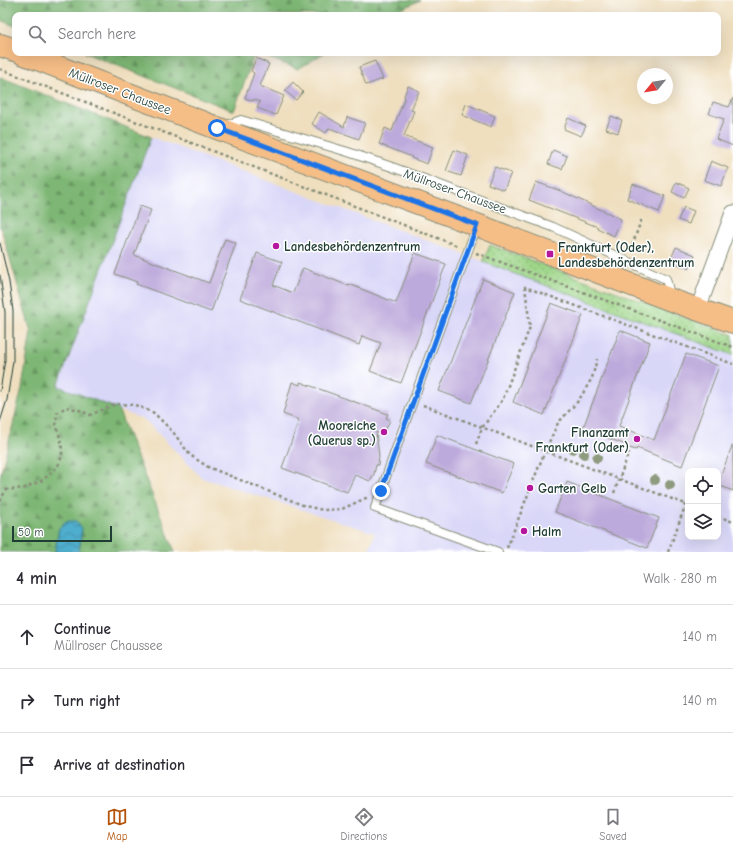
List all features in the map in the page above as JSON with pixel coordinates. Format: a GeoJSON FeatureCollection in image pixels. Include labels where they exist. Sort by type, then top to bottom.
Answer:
{"type":"FeatureCollection","features":[{"type":"Feature","properties":{"kind":"main road"},"geometry":{"type":"LineString","coordinates":[[0,45],[12,49]]}},
{"type":"Feature","properties":{"kind":"main road","name":"Müllroser Chaussee"},"geometry":{"type":"LineString","coordinates":[[30,56],[671,300],[733,322]]}},
{"type":"Feature","properties":{"kind":"street"},"geometry":{"type":"LineString","coordinates":[[698,309],[733,213]]}},
{"type":"Feature","properties":{"kind":"lane","name":"Müllroser Chaussee"},"geometry":{"type":"LineString","coordinates":[[217,128],[241,120],[348,152],[392,167],[553,227],[666,279],[671,300]]}},
{"type":"Feature","properties":{"kind":"lane"},"geometry":{"type":"LineString","coordinates":[[477,225],[375,508],[498,552]]}},
{"type":"Feature","properties":{"kind":"path"},"geometry":{"type":"LineString","coordinates":[[0,69],[468,250],[733,348]]}},
{"type":"Feature","properties":{"kind":"path"},"geometry":{"type":"LineString","coordinates":[[626,261],[642,218]]}},
{"type":"Feature","properties":{"kind":"path"},"geometry":{"type":"LineString","coordinates":[[476,444],[482,428],[503,399],[530,327],[525,287],[733,364]]}},
{"type":"Feature","properties":{"kind":"path"},"geometry":{"type":"LineString","coordinates":[[506,552],[545,451],[558,423],[579,400],[592,378],[597,359]]}},
{"type":"Feature","properties":{"kind":"path"},"geometry":{"type":"LineString","coordinates":[[413,401],[685,503]]}},
{"type":"Feature","properties":{"kind":"path"},"geometry":{"type":"LineString","coordinates":[[0,501],[6,490],[26,488],[43,480],[58,466],[62,456],[62,450],[56,424],[57,413],[66,407],[79,410],[90,415],[116,404],[135,405],[154,412],[173,432],[190,455],[208,467],[305,506],[323,510],[342,509],[381,491]]}},
{"type":"Feature","properties":{"kind":"path"},"geometry":{"type":"LineString","coordinates":[[614,493],[629,452]]}},
{"type":"Feature","properties":{"kind":"path"},"geometry":{"type":"LineString","coordinates":[[668,552],[685,509]]}},
{"type":"Feature","properties":{"kind":"path"},"geometry":{"type":"LineString","coordinates":[[721,517],[733,522]]}},
{"type":"Feature","properties":{"kind":"shaded area","name":"Landesbehördenzentrum"},"geometry":{"type":"Polygon","coordinates":[[[151,137],[733,355],[733,552],[368,552],[375,533],[202,478],[145,420],[58,387],[151,137]]]}},
{"type":"Feature","properties":{"kind":"green space"},"geometry":{"type":"Polygon","coordinates":[[[0,0],[420,0],[396,12],[12,12],[12,25],[0,20],[0,0]]]}},
{"type":"Feature","properties":{"kind":"green space"},"geometry":{"type":"Polygon","coordinates":[[[93,56],[254,56],[234,111],[93,56]]]}},
{"type":"Feature","properties":{"kind":"green space"},"geometry":{"type":"Polygon","coordinates":[[[264,56],[319,56],[298,69],[264,56]]]}},
{"type":"Feature","properties":{"kind":"green space"},"geometry":{"type":"Polygon","coordinates":[[[0,77],[151,137],[58,386],[118,409],[175,552],[79,552],[82,528],[59,528],[55,552],[0,552],[0,477],[22,388],[31,332],[0,226],[0,77]]]}},
{"type":"Feature","properties":{"kind":"green space"},"geometry":{"type":"Polygon","coordinates":[[[490,245],[733,335],[733,355],[483,262],[490,245]]]}},
{"type":"Feature","properties":{"kind":"water"},"geometry":{"type":"Polygon","coordinates":[[[76,521],[82,528],[79,552],[55,552],[59,528],[64,523],[76,521]]]}},
{"type":"Feature","properties":{"kind":"building"},"geometry":{"type":"Polygon","coordinates":[[[256,58],[269,64],[260,86],[284,96],[276,115],[257,108],[260,102],[254,99],[253,101],[245,98],[254,73],[251,71],[256,58]]]}},
{"type":"Feature","properties":{"kind":"building"},"geometry":{"type":"Polygon","coordinates":[[[375,61],[383,79],[366,85],[359,67],[375,61]]]}},
{"type":"Feature","properties":{"kind":"building"},"geometry":{"type":"Polygon","coordinates":[[[293,82],[303,92],[296,100],[285,91],[293,82]]]}},
{"type":"Feature","properties":{"kind":"building"},"geometry":{"type":"Polygon","coordinates":[[[408,86],[419,91],[411,110],[414,111],[404,136],[433,147],[427,164],[379,144],[385,128],[392,131],[408,86]]]}},
{"type":"Feature","properties":{"kind":"building"},"geometry":{"type":"Polygon","coordinates":[[[733,98],[733,146],[716,139],[724,119],[709,114],[713,102],[729,107],[733,98]]]}},
{"type":"Feature","properties":{"kind":"building"},"geometry":{"type":"Polygon","coordinates":[[[466,104],[495,116],[491,127],[462,115],[466,104]]]}},
{"type":"Feature","properties":{"kind":"building"},"geometry":{"type":"Polygon","coordinates":[[[319,112],[344,127],[347,117],[365,123],[359,139],[329,128],[326,133],[312,124],[319,112]]]}},
{"type":"Feature","properties":{"kind":"building"},"geometry":{"type":"Polygon","coordinates":[[[611,116],[622,120],[618,133],[606,129],[611,116]]]}},
{"type":"Feature","properties":{"kind":"building"},"geometry":{"type":"Polygon","coordinates":[[[568,118],[586,126],[581,136],[564,129],[568,118]]]}},
{"type":"Feature","properties":{"kind":"building"},"geometry":{"type":"Polygon","coordinates":[[[454,150],[468,155],[461,176],[446,171],[454,150]]]}},
{"type":"Feature","properties":{"kind":"building"},"geometry":{"type":"Polygon","coordinates":[[[553,150],[567,156],[562,169],[548,164],[553,150]]]}},
{"type":"Feature","properties":{"kind":"building"},"geometry":{"type":"Polygon","coordinates":[[[711,161],[728,168],[721,186],[704,180],[711,161]]]}},
{"type":"Feature","properties":{"kind":"building"},"geometry":{"type":"Polygon","coordinates":[[[495,167],[511,173],[504,190],[488,184],[495,167]]]}},
{"type":"Feature","properties":{"kind":"building"},"geometry":{"type":"Polygon","coordinates":[[[536,182],[561,191],[621,219],[614,236],[597,228],[598,227],[529,200],[536,182]]]}},
{"type":"Feature","properties":{"kind":"building"},"geometry":{"type":"Polygon","coordinates":[[[676,182],[689,188],[684,198],[672,192],[676,182]]]}},
{"type":"Feature","properties":{"kind":"building"},"geometry":{"type":"Polygon","coordinates":[[[633,184],[665,196],[659,212],[627,199],[633,184]]]}},
{"type":"Feature","properties":{"kind":"building"},"geometry":{"type":"Polygon","coordinates":[[[140,206],[151,210],[134,255],[209,283],[225,239],[236,243],[211,312],[136,284],[137,282],[115,274],[140,206]]]}},
{"type":"Feature","properties":{"kind":"building"},"geometry":{"type":"Polygon","coordinates":[[[684,207],[694,211],[689,224],[678,220],[684,207]]]}},
{"type":"Feature","properties":{"kind":"building"},"geometry":{"type":"Polygon","coordinates":[[[676,247],[695,255],[689,269],[670,261],[676,247]]]}},
{"type":"Feature","properties":{"kind":"building"},"geometry":{"type":"Polygon","coordinates":[[[257,253],[282,262],[273,285],[293,293],[303,268],[349,286],[349,284],[396,303],[415,253],[446,264],[401,383],[370,371],[381,343],[362,336],[359,345],[240,299],[257,253]]]}},
{"type":"Feature","properties":{"kind":"building"},"geometry":{"type":"Polygon","coordinates":[[[483,279],[515,292],[471,403],[439,391],[483,279]]]}},
{"type":"Feature","properties":{"kind":"building"},"geometry":{"type":"Polygon","coordinates":[[[551,303],[583,315],[544,415],[513,402],[551,303]]]}},
{"type":"Feature","properties":{"kind":"building"},"geometry":{"type":"Polygon","coordinates":[[[620,330],[650,342],[619,426],[654,440],[686,354],[719,366],[682,466],[637,448],[636,450],[626,447],[626,445],[583,428],[620,330]]]}},
{"type":"Feature","properties":{"kind":"building"},"geometry":{"type":"Polygon","coordinates":[[[292,382],[300,385],[300,382],[388,414],[386,418],[390,420],[383,435],[376,432],[379,456],[378,465],[376,465],[374,474],[370,481],[355,475],[347,492],[282,468],[299,420],[283,414],[292,382]]]}},
{"type":"Feature","properties":{"kind":"building"},"geometry":{"type":"Polygon","coordinates":[[[437,435],[514,464],[502,493],[426,464],[437,435]]]}},
{"type":"Feature","properties":{"kind":"building"},"geometry":{"type":"Polygon","coordinates":[[[733,446],[733,491],[721,486],[721,475],[733,446]]]}},
{"type":"Feature","properties":{"kind":"building"},"geometry":{"type":"Polygon","coordinates":[[[567,482],[659,518],[647,548],[555,512],[567,482]]]}},
{"type":"Feature","properties":{"kind":"tram line"},"geometry":{"type":"LineString","coordinates":[[0,243],[9,282],[13,311],[13,361],[7,400],[0,422]]}},
{"type":"Feature","properties":{"kind":"tram line"},"geometry":{"type":"LineString","coordinates":[[0,275],[5,312],[5,360],[0,391]]}},
{"type":"Feature","properties":{"kind":"place","name":"Landesbehördenzentrum"},"geometry":{"type":"Point","coordinates":[276,246]}},
{"type":"Feature","properties":{"kind":"place","name":"Frankfurt (Oder), Landesbehördenzentrum"},"geometry":{"type":"Point","coordinates":[550,254]}},
{"type":"Feature","properties":{"kind":"place","name":"Mooreiche (Querus sp.)"},"geometry":{"type":"Point","coordinates":[384,432]}},
{"type":"Feature","properties":{"kind":"place","name":"Finanzamt Frankfurt (Oder)"},"geometry":{"type":"Point","coordinates":[637,439]}},
{"type":"Feature","properties":{"kind":"place","name":"Garten Gelb"},"geometry":{"type":"Point","coordinates":[530,488]}},
{"type":"Feature","properties":{"kind":"place","name":"Halm"},"geometry":{"type":"Point","coordinates":[524,531]}},
{"type":"Feature","properties":{"kind":"route"},"geometry":{"type":"LineString","coordinates":[[217,128],[477,225],[381,491]]}}]}
